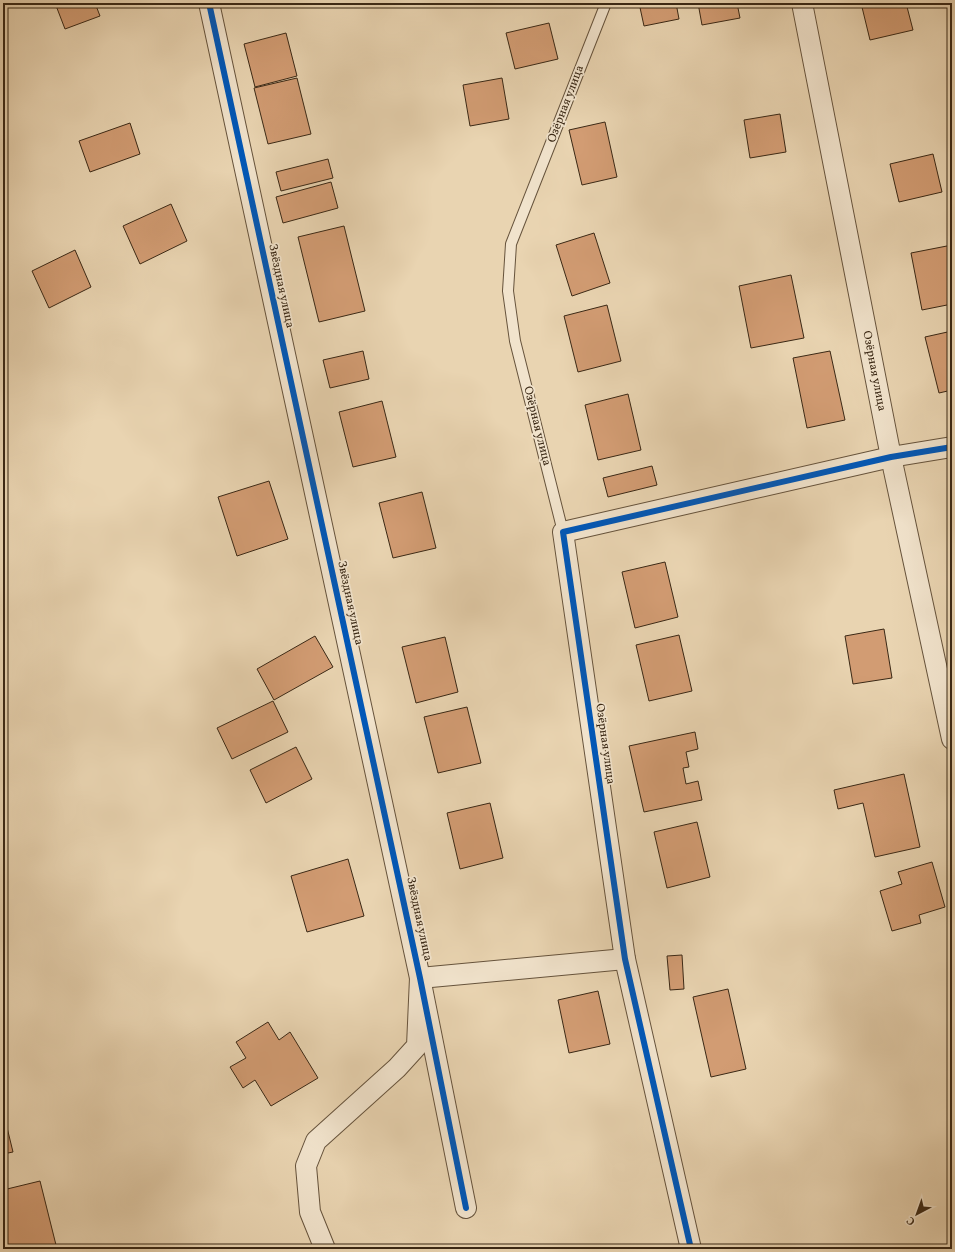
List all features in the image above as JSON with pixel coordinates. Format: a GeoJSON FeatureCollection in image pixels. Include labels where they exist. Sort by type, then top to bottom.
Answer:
{"type":"FeatureCollection","features":[{"type":"Feature","properties":{"kind":"street","name":"Звёздная улица"},"geometry":{"type":"LineString","coordinates":[[209,3],[420,978],[466,1208]]}},
{"type":"Feature","properties":{"kind":"street","name":"Озёрная улица"},"geometry":{"type":"LineString","coordinates":[[802,3],[891,457],[952,739]]}},
{"type":"Feature","properties":{"kind":"street"},"geometry":{"type":"LineString","coordinates":[[563,532],[891,457],[952,446]]}},
{"type":"Feature","properties":{"kind":"street","name":"Озёрная улица"},"geometry":{"type":"LineString","coordinates":[[563,532],[625,959],[691,1249]]}},
{"type":"Feature","properties":{"kind":"street"},"geometry":{"type":"LineString","coordinates":[[420,978],[625,959]]}},
{"type":"Feature","properties":{"kind":"street","name":"Звёздная улица"},"geometry":{"type":"LineString","coordinates":[[325,1249],[310,1212],[306,1166],[316,1140],[397,1068],[417,1046],[420,978]]}},
{"type":"Feature","properties":{"kind":"lane","name":"Озёрная улица"},"geometry":{"type":"LineString","coordinates":[[563,532],[516,341],[508,291],[511,244],[606,3]]}},
{"type":"Feature","properties":{"kind":"building"},"geometry":{"type":"Polygon","coordinates":[[[55,3],[95,3],[100,16],[65,29],[55,3]]]}},
{"type":"Feature","properties":{"kind":"building"},"geometry":{"type":"Polygon","coordinates":[[[639,3],[676,3],[679,19],[644,26],[639,3]]]}},
{"type":"Feature","properties":{"kind":"building"},"geometry":{"type":"Polygon","coordinates":[[[698,3],[737,3],[740,18],[702,25],[698,3]]]}},
{"type":"Feature","properties":{"kind":"building"},"geometry":{"type":"Polygon","coordinates":[[[861,3],[906,3],[913,30],[870,40],[861,3]]]}},
{"type":"Feature","properties":{"kind":"building"},"geometry":{"type":"Polygon","coordinates":[[[549,23],[558,59],[515,69],[506,33],[549,23]]]}},
{"type":"Feature","properties":{"kind":"building"},"geometry":{"type":"Polygon","coordinates":[[[286,33],[297,76],[255,87],[244,44],[286,33]]]}},
{"type":"Feature","properties":{"kind":"building"},"geometry":{"type":"Polygon","coordinates":[[[297,78],[311,134],[268,144],[254,88],[297,78]]]}},
{"type":"Feature","properties":{"kind":"building"},"geometry":{"type":"Polygon","coordinates":[[[502,78],[509,119],[470,126],[463,85],[502,78]]]}},
{"type":"Feature","properties":{"kind":"building"},"geometry":{"type":"Polygon","coordinates":[[[780,114],[786,152],[750,158],[744,120],[780,114]]]}},
{"type":"Feature","properties":{"kind":"building"},"geometry":{"type":"Polygon","coordinates":[[[605,122],[617,177],[582,185],[569,130],[605,122]]]}},
{"type":"Feature","properties":{"kind":"building"},"geometry":{"type":"Polygon","coordinates":[[[130,123],[140,154],[90,172],[79,141],[130,123]]]}},
{"type":"Feature","properties":{"kind":"building"},"geometry":{"type":"Polygon","coordinates":[[[933,154],[942,192],[899,202],[890,164],[933,154]]]}},
{"type":"Feature","properties":{"kind":"building"},"geometry":{"type":"Polygon","coordinates":[[[328,159],[333,178],[281,191],[276,172],[328,159]]]}},
{"type":"Feature","properties":{"kind":"building"},"geometry":{"type":"Polygon","coordinates":[[[331,182],[338,208],[283,223],[276,197],[331,182]]]}},
{"type":"Feature","properties":{"kind":"building"},"geometry":{"type":"Polygon","coordinates":[[[171,204],[187,241],[140,264],[123,226],[171,204]]]}},
{"type":"Feature","properties":{"kind":"building"},"geometry":{"type":"Polygon","coordinates":[[[344,226],[365,311],[319,322],[298,237],[344,226]]]}},
{"type":"Feature","properties":{"kind":"building"},"geometry":{"type":"Polygon","coordinates":[[[594,233],[610,283],[572,296],[556,245],[594,233]]]}},
{"type":"Feature","properties":{"kind":"building"},"geometry":{"type":"Polygon","coordinates":[[[952,245],[952,304],[922,310],[911,253],[952,245]]]}},
{"type":"Feature","properties":{"kind":"building"},"geometry":{"type":"Polygon","coordinates":[[[75,250],[91,287],[49,308],[32,271],[75,250]]]}},
{"type":"Feature","properties":{"kind":"building"},"geometry":{"type":"Polygon","coordinates":[[[791,275],[804,338],[751,348],[739,286],[791,275]]]}},
{"type":"Feature","properties":{"kind":"building"},"geometry":{"type":"Polygon","coordinates":[[[607,305],[621,361],[578,372],[564,316],[607,305]]]}},
{"type":"Feature","properties":{"kind":"building"},"geometry":{"type":"Polygon","coordinates":[[[952,331],[952,390],[939,393],[925,337],[952,331]]]}},
{"type":"Feature","properties":{"kind":"building"},"geometry":{"type":"Polygon","coordinates":[[[363,351],[369,379],[330,388],[323,360],[363,351]]]}},
{"type":"Feature","properties":{"kind":"building"},"geometry":{"type":"Polygon","coordinates":[[[830,351],[845,420],[807,428],[793,358],[830,351]]]}},
{"type":"Feature","properties":{"kind":"building"},"geometry":{"type":"Polygon","coordinates":[[[628,394],[641,450],[598,460],[585,405],[628,394]]]}},
{"type":"Feature","properties":{"kind":"building"},"geometry":{"type":"Polygon","coordinates":[[[382,401],[396,457],[353,467],[339,412],[382,401]]]}},
{"type":"Feature","properties":{"kind":"building"},"geometry":{"type":"Polygon","coordinates":[[[652,466],[657,485],[608,497],[603,478],[652,466]]]}},
{"type":"Feature","properties":{"kind":"building"},"geometry":{"type":"Polygon","coordinates":[[[269,481],[288,539],[237,556],[218,497],[269,481]]]}},
{"type":"Feature","properties":{"kind":"building"},"geometry":{"type":"Polygon","coordinates":[[[422,492],[436,548],[393,558],[379,503],[422,492]]]}},
{"type":"Feature","properties":{"kind":"building"},"geometry":{"type":"Polygon","coordinates":[[[665,562],[678,617],[635,628],[622,572],[665,562]]]}},
{"type":"Feature","properties":{"kind":"building"},"geometry":{"type":"Polygon","coordinates":[[[884,629],[892,678],[853,684],[845,636],[884,629]]]}},
{"type":"Feature","properties":{"kind":"building"},"geometry":{"type":"Polygon","coordinates":[[[679,635],[692,691],[649,701],[636,645],[679,635]]]}},
{"type":"Feature","properties":{"kind":"building"},"geometry":{"type":"Polygon","coordinates":[[[315,636],[333,667],[274,700],[257,669],[315,636]]]}},
{"type":"Feature","properties":{"kind":"building"},"geometry":{"type":"Polygon","coordinates":[[[445,637],[458,692],[416,703],[402,647],[445,637]]]}},
{"type":"Feature","properties":{"kind":"building"},"geometry":{"type":"Polygon","coordinates":[[[273,701],[288,732],[232,759],[217,728],[273,701]]]}},
{"type":"Feature","properties":{"kind":"building"},"geometry":{"type":"Polygon","coordinates":[[[467,707],[481,763],[438,773],[424,717],[467,707]]]}},
{"type":"Feature","properties":{"kind":"building"},"geometry":{"type":"Polygon","coordinates":[[[695,732],[698,749],[686,752],[689,767],[683,768],[686,784],[698,781],[702,800],[644,812],[629,746],[695,732]]]}},
{"type":"Feature","properties":{"kind":"building"},"geometry":{"type":"Polygon","coordinates":[[[296,747],[312,779],[266,803],[250,770],[296,747]]]}},
{"type":"Feature","properties":{"kind":"building"},"geometry":{"type":"Polygon","coordinates":[[[904,774],[920,847],[875,857],[863,803],[838,809],[834,790],[904,774]]]}},
{"type":"Feature","properties":{"kind":"building"},"geometry":{"type":"Polygon","coordinates":[[[490,803],[503,858],[460,869],[447,813],[490,803]]]}},
{"type":"Feature","properties":{"kind":"building"},"geometry":{"type":"Polygon","coordinates":[[[697,822],[710,877],[667,888],[654,832],[697,822]]]}},
{"type":"Feature","properties":{"kind":"building"},"geometry":{"type":"Polygon","coordinates":[[[348,859],[364,916],[307,932],[291,876],[348,859]]]}},
{"type":"Feature","properties":{"kind":"building"},"geometry":{"type":"Polygon","coordinates":[[[932,862],[945,907],[919,915],[921,923],[892,931],[880,891],[902,884],[898,872],[932,862]]]}},
{"type":"Feature","properties":{"kind":"building"},"geometry":{"type":"Polygon","coordinates":[[[682,955],[684,989],[670,990],[667,956],[682,955]]]}},
{"type":"Feature","properties":{"kind":"building"},"geometry":{"type":"Polygon","coordinates":[[[728,989],[746,1069],[711,1077],[693,997],[728,989]]]}},
{"type":"Feature","properties":{"kind":"building"},"geometry":{"type":"Polygon","coordinates":[[[598,991],[610,1044],[569,1053],[558,1000],[598,991]]]}},
{"type":"Feature","properties":{"kind":"building"},"geometry":{"type":"Polygon","coordinates":[[[268,1022],[279,1040],[290,1032],[318,1078],[271,1106],[255,1080],[243,1088],[230,1067],[246,1058],[236,1042],[268,1022]]]}},
{"type":"Feature","properties":{"kind":"building"},"geometry":{"type":"Polygon","coordinates":[[[3,1111],[13,1152],[3,1154],[3,1111]]]}},
{"type":"Feature","properties":{"kind":"building"},"geometry":{"type":"Polygon","coordinates":[[[40,1181],[57,1249],[3,1249],[3,1190],[40,1181]]]}},
{"type":"Feature","properties":{"kind":"cycle path"},"geometry":{"type":"LineString","coordinates":[[209,3],[420,978],[466,1208]]}},
{"type":"Feature","properties":{"kind":"cycle path"},"geometry":{"type":"LineString","coordinates":[[691,1249],[625,959],[563,532],[891,457],[952,447]]}}]}
